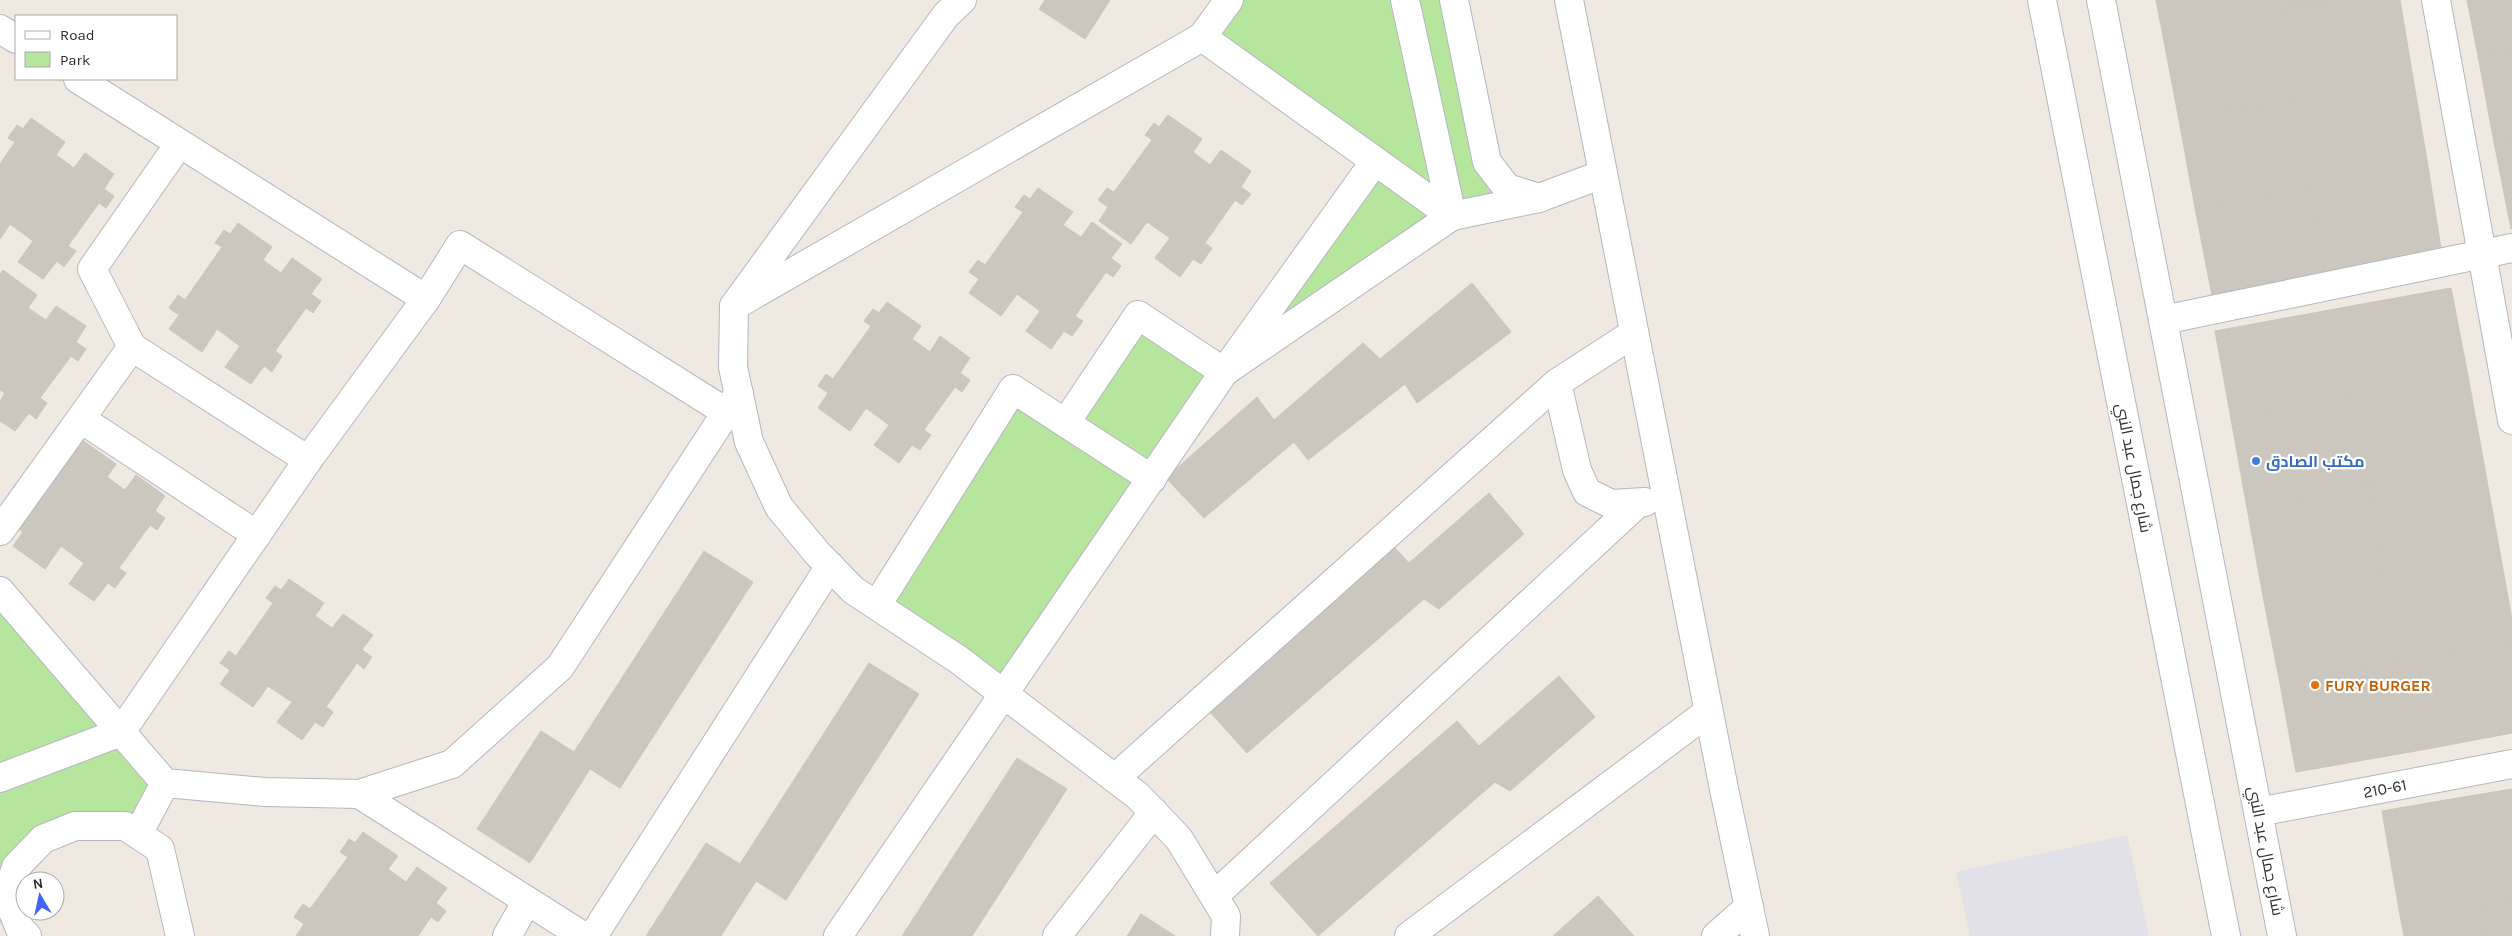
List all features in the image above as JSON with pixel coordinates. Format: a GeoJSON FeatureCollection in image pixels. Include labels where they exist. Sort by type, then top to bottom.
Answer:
{"type":"FeatureCollection","features":[{"type":"Feature","properties":{"kind":"street"},"geometry":{"type":"LineString","coordinates":[[734,306],[1202,37],[1229,0]]}},
{"type":"Feature","properties":{"kind":"street"},"geometry":{"type":"LineString","coordinates":[[1405,0],[1452,216]]}},
{"type":"Feature","properties":{"kind":"street"},"geometry":{"type":"LineString","coordinates":[[1454,0],[1487,162],[1507,188],[1539,198]]}},
{"type":"Feature","properties":{"kind":"street"},"geometry":{"type":"LineString","coordinates":[[1568,0],[1708,712],[1755,936]]}},
{"type":"Feature","properties":{"kind":"street","name":"شارع جمال عبد النبي"},"geometry":{"type":"LineString","coordinates":[[2042,0],[2226,936]]}},
{"type":"Feature","properties":{"kind":"street","name":"شارع جمال عبد النبي"},"geometry":{"type":"LineString","coordinates":[[2101,0],[2282,936]]}},
{"type":"Feature","properties":{"kind":"street"},"geometry":{"type":"LineString","coordinates":[[2436,0],[2512,420]]}},
{"type":"Feature","properties":{"kind":"street"},"geometry":{"type":"LineString","coordinates":[[953,5],[734,306],[733,402],[779,507],[830,566],[853,590],[959,660],[1138,796],[1179,839],[1226,916],[1225,936]]}},
{"type":"Feature","properties":{"kind":"street"},"geometry":{"type":"LineString","coordinates":[[0,29],[15,38]]}},
{"type":"Feature","properties":{"kind":"street"},"geometry":{"type":"LineString","coordinates":[[1202,37],[1452,216]]}},
{"type":"Feature","properties":{"kind":"street"},"geometry":{"type":"LineString","coordinates":[[80,80],[426,299]]}},
{"type":"Feature","properties":{"kind":"street"},"geometry":{"type":"LineString","coordinates":[[179,144],[92,268],[132,347],[308,460]]}},
{"type":"Feature","properties":{"kind":"street"},"geometry":{"type":"LineString","coordinates":[[838,936],[1224,372],[1376,161]]}},
{"type":"Feature","properties":{"kind":"street"},"geometry":{"type":"LineString","coordinates":[[1224,372],[1452,216],[1539,198],[1603,174]]}},
{"type":"Feature","properties":{"kind":"street"},"geometry":{"type":"LineString","coordinates":[[0,778],[121,732],[308,460],[426,299],[460,245],[733,402]]}},
{"type":"Feature","properties":{"kind":"street"},"geometry":{"type":"LineString","coordinates":[[2163,320],[2512,248]]}},
{"type":"Feature","properties":{"kind":"street"},"geometry":{"type":"LineString","coordinates":[[1066,422],[1138,315],[1224,372]]}},
{"type":"Feature","properties":{"kind":"street"},"geometry":{"type":"LineString","coordinates":[[1115,778],[1557,383],[1634,333]]}},
{"type":"Feature","properties":{"kind":"street"},"geometry":{"type":"LineString","coordinates":[[0,531],[132,347]]}},
{"type":"Feature","properties":{"kind":"street"},"geometry":{"type":"LineString","coordinates":[[1557,383],[1576,470],[1587,492],[1611,504],[1667,501]]}},
{"type":"Feature","properties":{"kind":"street"},"geometry":{"type":"LineString","coordinates":[[877,605],[1013,389],[1152,479]]}},
{"type":"Feature","properties":{"kind":"street"},"geometry":{"type":"LineString","coordinates":[[0,591],[165,782],[265,792],[358,794],[452,764],[560,667],[733,402]]}},
{"type":"Feature","properties":{"kind":"street"},"geometry":{"type":"LineString","coordinates":[[81,419],[257,535]]}},
{"type":"Feature","properties":{"kind":"street"},"geometry":{"type":"LineString","coordinates":[[1214,896],[1638,503]]}},
{"type":"Feature","properties":{"kind":"street"},"geometry":{"type":"LineString","coordinates":[[593,936],[830,566]]}},
{"type":"Feature","properties":{"kind":"street"},"geometry":{"type":"LineString","coordinates":[[1409,936],[1708,712]]}},
{"type":"Feature","properties":{"kind":"street","name":"210-61"},"geometry":{"type":"LineString","coordinates":[[2258,812],[2512,764]]}},
{"type":"Feature","properties":{"kind":"street"},"geometry":{"type":"LineString","coordinates":[[138,834],[165,782]]}},
{"type":"Feature","properties":{"kind":"street"},"geometry":{"type":"LineString","coordinates":[[358,794],[583,936]]}},
{"type":"Feature","properties":{"kind":"street"},"geometry":{"type":"LineString","coordinates":[[1057,936],[1154,812]]}},
{"type":"Feature","properties":{"kind":"street"},"geometry":{"type":"LineString","coordinates":[[28,936],[20,929],[7,897],[16,867],[43,839],[75,826],[125,826],[160,849],[180,936]]}},
{"type":"Feature","properties":{"kind":"street"},"geometry":{"type":"LineString","coordinates":[[507,936],[528,901]]}},
{"type":"Feature","properties":{"kind":"street"},"geometry":{"type":"LineString","coordinates":[[1716,936],[1749,907]]}},
{"type":"Feature","properties":{"kind":"street"},"geometry":{"type":"LineString","coordinates":[[0,922],[12,936]]}},
{"type":"Feature","properties":{"kind":"shaded area"},"geometry":{"type":"Polygon","coordinates":[[[2127,835],[2149,936],[1970,936],[1956,872],[2127,835]]]}},
{"type":"Feature","properties":{"kind":"green space"},"geometry":{"type":"Polygon","coordinates":[[[1229,0],[1454,0],[1507,188],[1452,216],[1224,372],[1375,161],[1202,37],[1229,0]]]}},
{"type":"Feature","properties":{"kind":"green space"},"geometry":{"type":"Polygon","coordinates":[[[1138,315],[1224,372],[1005,694],[877,605],[1013,389],[1066,422],[1138,315]]]}},
{"type":"Feature","properties":{"kind":"green space"},"geometry":{"type":"Polygon","coordinates":[[[0,591],[165,783],[138,834],[75,826],[16,867],[13,936],[0,922],[0,591]]]}},
{"type":"Feature","properties":{"kind":"building"},"geometry":{"type":"Polygon","coordinates":[[[1045,0],[1110,0],[1085,39],[1039,9],[1045,0]]]}},
{"type":"Feature","properties":{"kind":"building"},"geometry":{"type":"Polygon","coordinates":[[[2156,0],[2279,0],[2281,9],[2162,31],[2156,0]]]}},
{"type":"Feature","properties":{"kind":"building"},"geometry":{"type":"Polygon","coordinates":[[[2279,0],[2334,0],[2281,9],[2279,0]]]}},
{"type":"Feature","properties":{"kind":"building"},"geometry":{"type":"Polygon","coordinates":[[[2334,0],[2400,0],[2413,78],[2295,98],[2281,9],[2334,0]]]}},
{"type":"Feature","properties":{"kind":"building"},"geometry":{"type":"Polygon","coordinates":[[[2467,0],[2512,0],[2512,49],[2478,56],[2467,0]]]}},
{"type":"Feature","properties":{"kind":"building"},"geometry":{"type":"Polygon","coordinates":[[[2281,9],[2295,98],[2179,120],[2162,31],[2281,9]]]}},
{"type":"Feature","properties":{"kind":"building"},"geometry":{"type":"Polygon","coordinates":[[[2512,49],[2512,138],[2494,142],[2478,56],[2512,49]]]}},
{"type":"Feature","properties":{"kind":"building"},"geometry":{"type":"Polygon","coordinates":[[[2413,78],[2428,166],[2310,187],[2295,98],[2413,78]]]}},
{"type":"Feature","properties":{"kind":"building"},"geometry":{"type":"Polygon","coordinates":[[[2295,98],[2310,187],[2195,208],[2179,120],[2295,98]]]}},
{"type":"Feature","properties":{"kind":"building"},"geometry":{"type":"Polygon","coordinates":[[[1168,115],[1202,139],[1193,152],[1210,165],[1221,150],[1251,171],[1241,187],[1251,194],[1242,205],[1235,200],[1205,243],[1212,248],[1201,264],[1193,259],[1180,277],[1155,258],[1170,238],[1147,222],[1131,244],[1099,221],[1108,207],[1098,200],[1107,188],[1114,192],[1152,140],[1145,135],[1154,123],[1159,127],[1168,115]]]}},
{"type":"Feature","properties":{"kind":"building"},"geometry":{"type":"Polygon","coordinates":[[[31,118],[65,142],[56,155],[74,168],[85,153],[114,174],[104,189],[114,196],[106,208],[99,203],[68,246],[76,251],[64,267],[57,261],[43,279],[18,262],[33,241],[10,224],[0,239],[0,164],[15,142],[8,138],[17,125],[23,129],[31,118]]]}},
{"type":"Feature","properties":{"kind":"building"},"geometry":{"type":"Polygon","coordinates":[[[2512,138],[2512,228],[2511,229],[2494,142],[2512,138]]]}},
{"type":"Feature","properties":{"kind":"building"},"geometry":{"type":"Polygon","coordinates":[[[2428,166],[2442,255],[2325,275],[2310,187],[2428,166]]]}},
{"type":"Feature","properties":{"kind":"building"},"geometry":{"type":"Polygon","coordinates":[[[2310,187],[2325,275],[2212,296],[2195,208],[2310,187]]]}},
{"type":"Feature","properties":{"kind":"building"},"geometry":{"type":"Polygon","coordinates":[[[1038,188],[1073,212],[1063,225],[1081,237],[1092,222],[1122,244],[1111,258],[1121,266],[1113,277],[1106,272],[1075,316],[1083,321],[1072,336],[1064,331],[1051,349],[1026,331],[1040,311],[1017,294],[1001,316],[969,293],[979,279],[969,272],[978,260],[985,265],[1023,212],[1015,207],[1024,195],[1030,199],[1038,188]]]}},
{"type":"Feature","properties":{"kind":"building"},"geometry":{"type":"Polygon","coordinates":[[[238,223],[272,247],[263,260],[281,273],[292,258],[322,279],[311,294],[321,301],[313,313],[306,308],[275,351],[282,356],[272,372],[264,366],[251,384],[225,367],[240,346],[217,329],[202,352],[169,329],[179,315],[169,308],[178,295],[185,300],[222,247],[215,243],[224,230],[230,234],[238,223]]]}},
{"type":"Feature","properties":{"kind":"building"},"geometry":{"type":"Polygon","coordinates":[[[3,270],[37,295],[28,308],[46,320],[56,306],[86,326],[76,342],[86,349],[78,361],[71,356],[40,398],[47,403],[36,419],[29,413],[15,431],[0,421],[0,401],[5,393],[0,390],[0,274],[3,270]]]}},
{"type":"Feature","properties":{"kind":"building"},"geometry":{"type":"Polygon","coordinates":[[[1472,283],[1511,332],[1417,403],[1405,384],[1308,460],[1294,442],[1204,518],[1166,478],[1257,397],[1274,420],[1363,343],[1380,359],[1472,283]]]}},
{"type":"Feature","properties":{"kind":"building"},"geometry":{"type":"Polygon","coordinates":[[[2451,288],[2468,376],[2352,398],[2335,309],[2451,288]]]}},
{"type":"Feature","properties":{"kind":"building"},"geometry":{"type":"Polygon","coordinates":[[[887,302],[921,326],[912,339],[930,352],[940,336],[970,358],[960,373],[970,380],[962,392],[955,387],[924,430],[931,435],[920,450],[912,445],[899,463],[874,445],[889,425],[866,408],[850,431],[818,408],[828,393],[818,386],[826,374],[833,379],[871,326],[864,321],[873,309],[879,313],[887,302]]]}},
{"type":"Feature","properties":{"kind":"building"},"geometry":{"type":"Polygon","coordinates":[[[2335,309],[2352,398],[2231,419],[2215,331],[2335,309]]]}},
{"type":"Feature","properties":{"kind":"building"},"geometry":{"type":"Polygon","coordinates":[[[2468,376],[2484,464],[2368,486],[2352,398],[2468,376]]]}},
{"type":"Feature","properties":{"kind":"building"},"geometry":{"type":"Polygon","coordinates":[[[2352,398],[2368,486],[2247,508],[2231,419],[2352,398]]]}},
{"type":"Feature","properties":{"kind":"building"},"geometry":{"type":"Polygon","coordinates":[[[82,440],[116,464],[107,477],[125,490],[136,475],[165,496],[155,511],[165,518],[157,530],[150,525],[119,568],[126,573],[115,588],[108,583],[94,601],[69,584],[84,563],[61,546],[45,569],[13,546],[23,532],[13,525],[22,512],[29,517],[66,464],[59,460],[82,440]]]}},
{"type":"Feature","properties":{"kind":"building"},"geometry":{"type":"Polygon","coordinates":[[[2484,464],[2500,553],[2384,574],[2368,486],[2484,464]]]}},
{"type":"Feature","properties":{"kind":"building"},"geometry":{"type":"Polygon","coordinates":[[[2368,486],[2384,574],[2263,596],[2247,508],[2368,486]]]}},
{"type":"Feature","properties":{"kind":"building"},"geometry":{"type":"Polygon","coordinates":[[[1489,493],[1524,534],[1439,609],[1424,599],[1247,753],[1200,701],[1386,538],[1409,563],[1489,493]]]}},
{"type":"Feature","properties":{"kind":"building"},"geometry":{"type":"Polygon","coordinates":[[[704,551],[753,582],[620,788],[590,769],[530,863],[477,829],[541,731],[574,752],[704,551]]]}},
{"type":"Feature","properties":{"kind":"building"},"geometry":{"type":"Polygon","coordinates":[[[2500,553],[2512,619],[2512,642],[2400,662],[2384,574],[2500,553]]]}},
{"type":"Feature","properties":{"kind":"building"},"geometry":{"type":"Polygon","coordinates":[[[2384,574],[2400,662],[2280,684],[2263,596],[2384,574]]]}},
{"type":"Feature","properties":{"kind":"building"},"geometry":{"type":"Polygon","coordinates":[[[289,579],[324,603],[315,616],[332,628],[343,614],[373,635],[362,650],[372,657],[364,669],[357,663],[326,707],[333,712],[323,727],[315,722],[302,740],[277,722],[292,702],[268,686],[253,707],[220,684],[230,670],[220,663],[229,651],[236,656],[273,603],[266,598],[275,586],[281,590],[289,579]]]}},
{"type":"Feature","properties":{"kind":"building"},"geometry":{"type":"Polygon","coordinates":[[[2512,642],[2512,733],[2416,751],[2400,662],[2512,642]]]}},
{"type":"Feature","properties":{"kind":"building"},"geometry":{"type":"Polygon","coordinates":[[[2400,662],[2416,751],[2296,772],[2280,684],[2400,662]]]}},
{"type":"Feature","properties":{"kind":"building"},"geometry":{"type":"Polygon","coordinates":[[[869,663],[919,694],[786,900],[756,881],[721,936],[646,936],[706,843],[740,864],[869,663]]]}},
{"type":"Feature","properties":{"kind":"building"},"geometry":{"type":"Polygon","coordinates":[[[1559,676],[1595,717],[1510,791],[1495,782],[1318,936],[1270,883],[1457,721],[1479,746],[1559,676]]]}},
{"type":"Feature","properties":{"kind":"building"},"geometry":{"type":"Polygon","coordinates":[[[1017,758],[1067,789],[972,936],[902,936],[1017,758]]]}},
{"type":"Feature","properties":{"kind":"building"},"geometry":{"type":"Polygon","coordinates":[[[2512,789],[2512,902],[2482,907],[2463,797],[2512,789]]]}},
{"type":"Feature","properties":{"kind":"building"},"geometry":{"type":"Polygon","coordinates":[[[2463,797],[2482,907],[2401,921],[2382,811],[2463,797]]]}},
{"type":"Feature","properties":{"kind":"building"},"geometry":{"type":"Polygon","coordinates":[[[363,832],[398,856],[388,869],[406,882],[417,867],[447,888],[436,903],[446,911],[438,922],[431,917],[418,936],[296,936],[304,924],[294,917],[303,904],[310,909],[348,857],[340,852],[349,839],[355,843],[363,832]]]}},
{"type":"Feature","properties":{"kind":"building"},"geometry":{"type":"Polygon","coordinates":[[[1598,896],[1634,936],[1553,936],[1598,896]]]}},
{"type":"Feature","properties":{"kind":"building"},"geometry":{"type":"Polygon","coordinates":[[[2512,902],[2512,936],[2487,936],[2482,907],[2512,902]]]}},
{"type":"Feature","properties":{"kind":"building"},"geometry":{"type":"Polygon","coordinates":[[[2482,907],[2487,936],[2404,936],[2401,921],[2482,907]]]}},
{"type":"Feature","properties":{"kind":"building"},"geometry":{"type":"Polygon","coordinates":[[[1141,914],[1175,936],[1127,936],[1141,914]]]}},
{"type":"Feature","properties":{"kind":"place","name":"مكتب الصادق"},"geometry":{"type":"Point","coordinates":[2256,461]}},
{"type":"Feature","properties":{"kind":"place","name":"FURY BURGER"},"geometry":{"type":"Point","coordinates":[2315,685]}}]}
